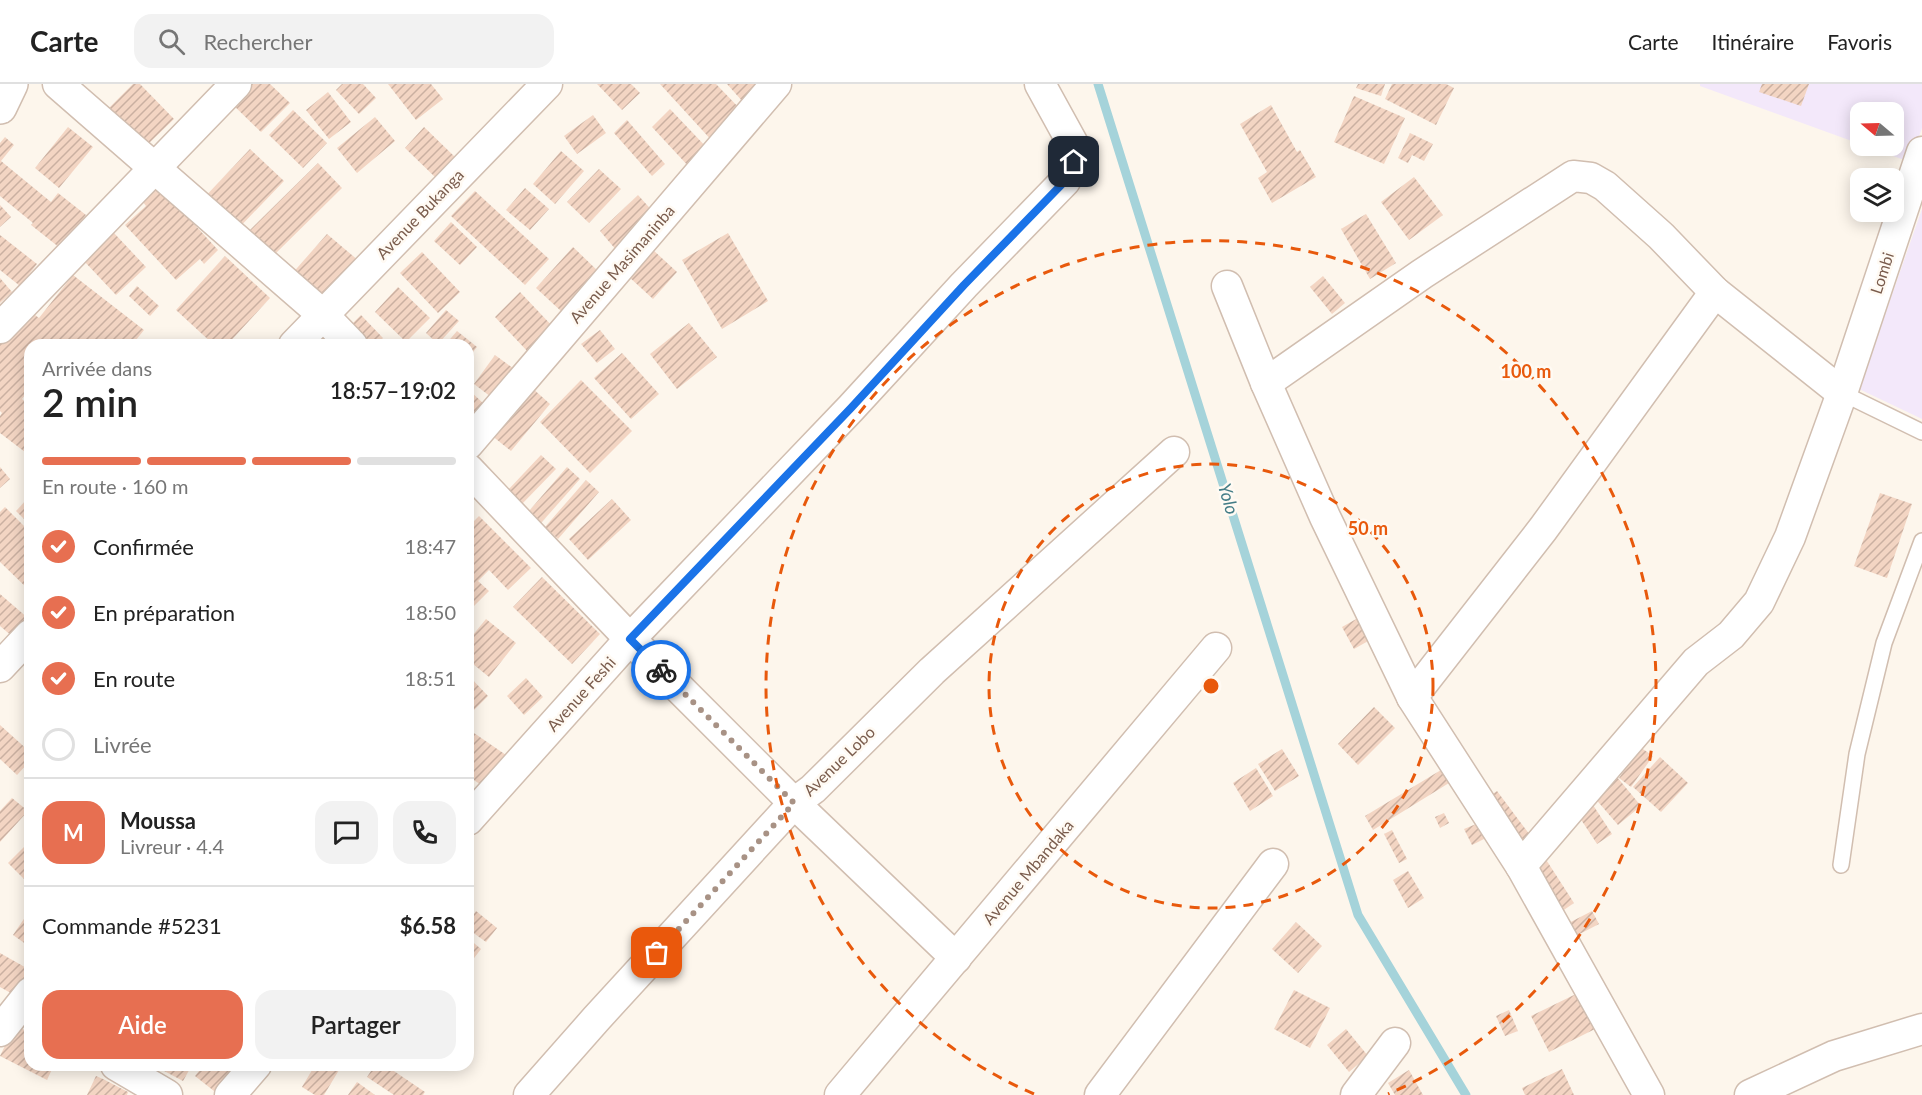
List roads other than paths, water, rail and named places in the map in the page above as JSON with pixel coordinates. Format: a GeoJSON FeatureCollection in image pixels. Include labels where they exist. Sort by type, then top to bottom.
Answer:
{"type":"FeatureCollection","features":[{"type":"Feature","properties":{"kind":"street"},"geometry":{"type":"LineString","coordinates":[[0,107],[11,84]]}},
{"type":"Feature","properties":{"kind":"street"},"geometry":{"type":"LineString","coordinates":[[58,84],[322,314],[346,339]]}},
{"type":"Feature","properties":{"kind":"street"},"geometry":{"type":"LineString","coordinates":[[0,328],[236,84]]}},
{"type":"Feature","properties":{"kind":"street","name":"Avenue Bukanga"},"geometry":{"type":"LineString","coordinates":[[299,339],[547,84]]}},
{"type":"Feature","properties":{"kind":"street","name":"Avenue Masimaninba"},"geometry":{"type":"LineString","coordinates":[[474,437],[776,84]]}},
{"type":"Feature","properties":{"kind":"street","name":"Avenue Feshi"},"geometry":{"type":"LineString","coordinates":[[474,813],[630,639],[1065,181],[1074,162],[1073,144],[1040,84]]}},
{"type":"Feature","properties":{"kind":"street","name":"Lombi"},"geometry":{"type":"LineString","coordinates":[[1521,866],[1696,662],[1731,635],[1759,602],[1790,537],[1842,393],[1922,152]]}},
{"type":"Feature","properties":{"kind":"street"},"geometry":{"type":"LineString","coordinates":[[1266,383],[1422,274],[1573,176],[1591,178],[1605,186],[1661,236],[1714,292],[1842,393]]}},
{"type":"Feature","properties":{"kind":"street"},"geometry":{"type":"LineString","coordinates":[[1227,286],[1266,383],[1326,517],[1412,697],[1521,866],[1649,1095]]}},
{"type":"Feature","properties":{"kind":"street"},"geometry":{"type":"LineString","coordinates":[[1412,697],[1543,529],[1714,292]]}},
{"type":"Feature","properties":{"kind":"street","name":"Avenue Lobo"},"geometry":{"type":"LineString","coordinates":[[529,1095],[794,803],[813,789],[941,663],[1174,452]]}},
{"type":"Feature","properties":{"kind":"street"},"geometry":{"type":"LineString","coordinates":[[474,475],[630,639],[794,803],[956,958]]}},
{"type":"Feature","properties":{"kind":"street"},"geometry":{"type":"LineString","coordinates":[[0,667],[24,641]]}},
{"type":"Feature","properties":{"kind":"street","name":"Avenue Mbandaka"},"geometry":{"type":"LineString","coordinates":[[840,1095],[1216,648]]}},
{"type":"Feature","properties":{"kind":"street"},"geometry":{"type":"LineString","coordinates":[[1100,1095],[1273,864]]}},
{"type":"Feature","properties":{"kind":"street"},"geometry":{"type":"LineString","coordinates":[[1750,1095],[1834,1056],[1922,1029]]}},
{"type":"Feature","properties":{"kind":"street"},"geometry":{"type":"LineString","coordinates":[[1356,1095],[1395,1043]]}},
{"type":"Feature","properties":{"kind":"street"},"geometry":{"type":"LineString","coordinates":[[126,1071],[168,1095]]}},
{"type":"Feature","properties":{"kind":"street"},"geometry":{"type":"LineString","coordinates":[[230,1095],[251,1071]]}},
{"type":"Feature","properties":{"kind":"lane"},"geometry":{"type":"LineString","coordinates":[[1842,393],[1922,432]]}},
{"type":"Feature","properties":{"kind":"lane"},"geometry":{"type":"LineString","coordinates":[[1841,864],[1857,754],[1884,644],[1922,541]]}},
{"type":"Feature","properties":{"kind":"waterway","name":"Yolo"},"geometry":{"type":"LineString","coordinates":[[1098,84],[1358,915],[1466,1095]]}}]}
